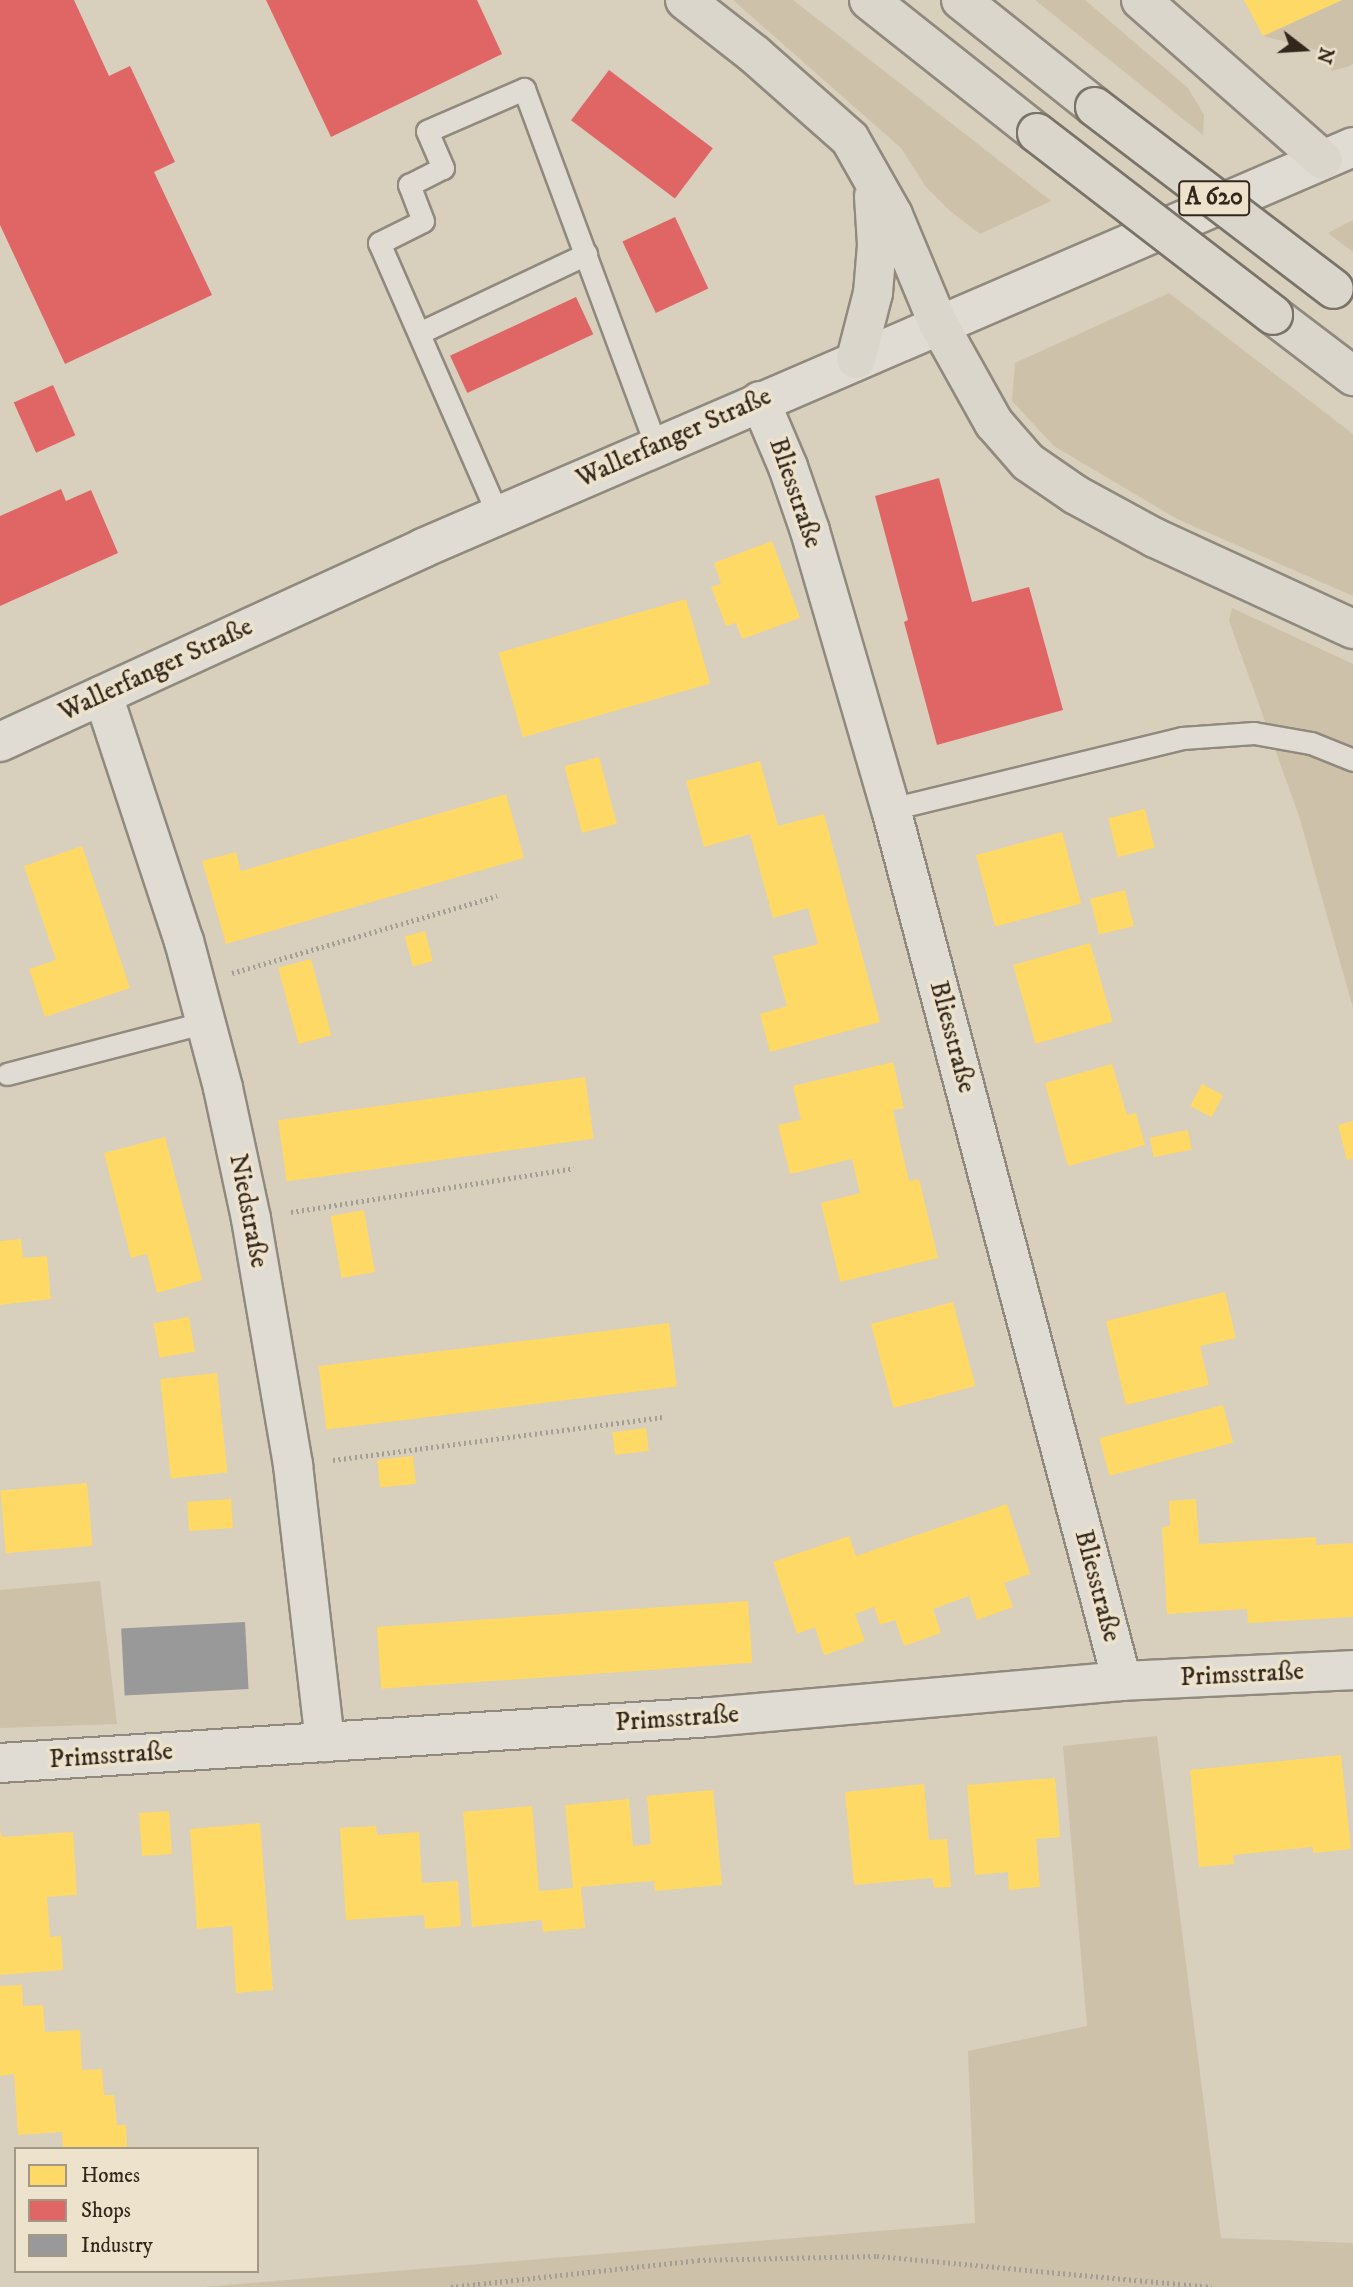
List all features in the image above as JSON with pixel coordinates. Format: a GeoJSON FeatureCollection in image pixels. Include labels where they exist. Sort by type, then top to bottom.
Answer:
{"type":"FeatureCollection","features":[{"type":"Feature","properties":{"kind":"highway"},"geometry":{"type":"LineString","coordinates":[[685,0],[825,115],[850,139],[892,215],[939,323],[994,424],[1028,461],[1076,495],[1156,538],[1353,629]]}},
{"type":"Feature","properties":{"kind":"highway","name":"A 620"},"geometry":{"type":"LineString","coordinates":[[869,0],[1353,376]]}},
{"type":"Feature","properties":{"kind":"highway","name":"A 620"},"geometry":{"type":"LineString","coordinates":[[961,0],[1095,107],[1344,296]]}},
{"type":"Feature","properties":{"kind":"highway"},"geometry":{"type":"LineString","coordinates":[[1141,0],[1338,153]]}},
{"type":"Feature","properties":{"kind":"highway"},"geometry":{"type":"LineString","coordinates":[[856,359],[873,293],[877,245],[871,176]]}},
{"type":"Feature","properties":{"kind":"street","name":"Wallerfanger Straße"},"geometry":{"type":"LineString","coordinates":[[0,742],[498,515],[1338,153]]}},
{"type":"Feature","properties":{"kind":"street","name":"Bliesstraße"},"geometry":{"type":"LineString","coordinates":[[760,401],[788,467],[810,531],[891,809],[1122,1681]]}},
{"type":"Feature","properties":{"kind":"street","name":"Niedstraße"},"geometry":{"type":"LineString","coordinates":[[103,695],[195,984],[223,1088],[251,1219],[293,1465],[325,1742]]}},
{"type":"Feature","properties":{"kind":"street","name":"Primsstraße"},"geometry":{"type":"LineString","coordinates":[[0,1763],[712,1717],[1122,1681],[1353,1670]]}},
{"type":"Feature","properties":{"kind":"lane"},"geometry":{"type":"LineString","coordinates":[[498,515],[379,243],[423,221],[409,185],[443,168],[427,131],[524,89],[656,446]]}},
{"type":"Feature","properties":{"kind":"lane"},"geometry":{"type":"LineString","coordinates":[[419,333],[586,254]]}},
{"type":"Feature","properties":{"kind":"lane"},"geometry":{"type":"LineString","coordinates":[[891,809],[1182,738],[1254,733],[1311,743],[1353,760]]}},
{"type":"Feature","properties":{"kind":"lane"},"geometry":{"type":"LineString","coordinates":[[7,1074],[205,1022]]}},
{"type":"Feature","properties":{"kind":"path"},"geometry":{"type":"LineString","coordinates":[[195,984],[497,896]]}},
{"type":"Feature","properties":{"kind":"path"},"geometry":{"type":"LineString","coordinates":[[251,1219],[574,1168]]}},
{"type":"Feature","properties":{"kind":"path"},"geometry":{"type":"LineString","coordinates":[[293,1465],[665,1417]]}},
{"type":"Feature","properties":{"kind":"path"},"geometry":{"type":"LineString","coordinates":[[452,2287],[698,2260],[877,2256],[1212,2287]]}},
{"type":"Feature","properties":{"kind":"shaded area"},"geometry":{"type":"Polygon","coordinates":[[[733,0],[793,0],[1051,201],[980,234],[950,211],[926,187],[901,148],[733,0]]]}},
{"type":"Feature","properties":{"kind":"shaded area"},"geometry":{"type":"Polygon","coordinates":[[[1035,0],[1085,0],[1188,88],[1204,115],[1203,135],[1035,0]]]}},
{"type":"Feature","properties":{"kind":"shaded area"},"geometry":{"type":"Polygon","coordinates":[[[1342,0],[1353,0],[1353,64],[1350,66],[1331,71],[1332,54],[1263,36],[1342,0]]]}},
{"type":"Feature","properties":{"kind":"shaded area"},"geometry":{"type":"Polygon","coordinates":[[[1353,220],[1353,252],[1328,233],[1353,220]]]}},
{"type":"Feature","properties":{"kind":"shaded area"},"geometry":{"type":"Polygon","coordinates":[[[1169,293],[1353,434],[1353,596],[1177,519],[1054,446],[1012,401],[1015,363],[1169,293]]]}},
{"type":"Feature","properties":{"kind":"shaded area"},"geometry":{"type":"Polygon","coordinates":[[[1232,608],[1353,664],[1353,1008],[1299,816],[1229,621],[1232,608]]]}},
{"type":"Feature","properties":{"kind":"shaded area"},"geometry":{"type":"Polygon","coordinates":[[[100,1581],[117,1724],[0,1728],[0,1590],[100,1581]]]}},
{"type":"Feature","properties":{"kind":"shaded area"},"geometry":{"type":"Polygon","coordinates":[[[1157,1736],[1221,2238],[1353,2243],[1353,2287],[203,2287],[975,2223],[968,2051],[1087,2026],[1063,1746],[1157,1736]]]}},
{"type":"Feature","properties":{"kind":"building: Homes"},"geometry":{"type":"Polygon","coordinates":[[[1244,0],[1342,0],[1263,36],[1244,0]]]}},
{"type":"Feature","properties":{"kind":"building: Homes"},"geometry":{"type":"Polygon","coordinates":[[[772,541],[800,618],[742,639],[736,623],[726,626],[711,587],[721,584],[714,563],[772,541]]]}},
{"type":"Feature","properties":{"kind":"building: Homes"},"geometry":{"type":"Polygon","coordinates":[[[686,599],[710,684],[523,737],[499,653],[686,599]]]}},
{"type":"Feature","properties":{"kind":"building: Homes"},"geometry":{"type":"Polygon","coordinates":[[[599,757],[617,824],[582,833],[564,766],[599,757]]]}},
{"type":"Feature","properties":{"kind":"building: Homes"},"geometry":{"type":"Polygon","coordinates":[[[760,761],[778,826],[824,814],[880,1022],[770,1052],[760,1014],[787,1006],[773,956],[818,944],[808,908],[773,918],[750,834],[704,847],[686,781],[760,761]]]}},
{"type":"Feature","properties":{"kind":"building: Homes"},"geometry":{"type":"Polygon","coordinates":[[[506,794],[524,858],[226,944],[202,861],[236,852],[241,871],[506,794]]]}},
{"type":"Feature","properties":{"kind":"building: Homes"},"geometry":{"type":"Polygon","coordinates":[[[1145,809],[1155,848],[1118,857],[1108,818],[1145,809]]]}},
{"type":"Feature","properties":{"kind":"building: Homes"},"geometry":{"type":"Polygon","coordinates":[[[1062,832],[1081,903],[995,927],[976,855],[1062,832]]]}},
{"type":"Feature","properties":{"kind":"building: Homes"},"geometry":{"type":"Polygon","coordinates":[[[82,846],[130,988],[45,1017],[29,969],[56,960],[24,866],[82,846]]]}},
{"type":"Feature","properties":{"kind":"building: Homes"},"geometry":{"type":"Polygon","coordinates":[[[1125,890],[1134,926],[1099,935],[1090,899],[1125,890]]]}},
{"type":"Feature","properties":{"kind":"building: Homes"},"geometry":{"type":"Polygon","coordinates":[[[425,931],[433,961],[413,966],[405,936],[425,931]]]}},
{"type":"Feature","properties":{"kind":"building: Homes"},"geometry":{"type":"Polygon","coordinates":[[[1090,943],[1113,1022],[1036,1044],[1013,965],[1090,943]]]}},
{"type":"Feature","properties":{"kind":"building: Homes"},"geometry":{"type":"Polygon","coordinates":[[[311,959],[331,1035],[299,1044],[278,968],[311,959]]]}},
{"type":"Feature","properties":{"kind":"building: Homes"},"geometry":{"type":"Polygon","coordinates":[[[893,1062],[904,1108],[893,1110],[901,1147],[909,1181],[919,1179],[938,1258],[840,1282],[821,1203],[860,1193],[852,1159],[790,1174],[778,1125],[801,1120],[793,1086],[893,1062]]]}},
{"type":"Feature","properties":{"kind":"building: Homes"},"geometry":{"type":"Polygon","coordinates":[[[1112,1064],[1127,1115],[1136,1113],[1145,1145],[1068,1166],[1045,1083],[1112,1064]]]}},
{"type":"Feature","properties":{"kind":"building: Homes"},"geometry":{"type":"Polygon","coordinates":[[[585,1077],[594,1138],[287,1182],[278,1120],[585,1077]]]}},
{"type":"Feature","properties":{"kind":"building: Homes"},"geometry":{"type":"Polygon","coordinates":[[[1202,1084],[1223,1095],[1211,1117],[1190,1106],[1202,1084]]]}},
{"type":"Feature","properties":{"kind":"building: Homes"},"geometry":{"type":"Polygon","coordinates":[[[1353,1121],[1353,1159],[1347,1160],[1338,1125],[1353,1121]]]}},
{"type":"Feature","properties":{"kind":"building: Homes"},"geometry":{"type":"Polygon","coordinates":[[[1188,1130],[1192,1150],[1154,1157],[1150,1137],[1188,1130]]]}},
{"type":"Feature","properties":{"kind":"building: Homes"},"geometry":{"type":"Polygon","coordinates":[[[165,1137],[202,1280],[157,1293],[147,1254],[131,1258],[104,1153],[165,1137]]]}},
{"type":"Feature","properties":{"kind":"building: Homes"},"geometry":{"type":"Polygon","coordinates":[[[364,1210],[375,1272],[341,1278],[331,1216],[364,1210]]]}},
{"type":"Feature","properties":{"kind":"building: Homes"},"geometry":{"type":"Polygon","coordinates":[[[21,1239],[23,1258],[47,1256],[51,1299],[0,1305],[0,1241],[21,1239]]]}},
{"type":"Feature","properties":{"kind":"building: Homes"},"geometry":{"type":"Polygon","coordinates":[[[1225,1292],[1236,1338],[1200,1346],[1209,1385],[1126,1405],[1106,1321],[1225,1292]]]}},
{"type":"Feature","properties":{"kind":"building: Homes"},"geometry":{"type":"Polygon","coordinates":[[[953,1302],[976,1386],[893,1408],[871,1324],[953,1302]]]}},
{"type":"Feature","properties":{"kind":"building: Homes"},"geometry":{"type":"Polygon","coordinates":[[[189,1317],[195,1351],[160,1358],[154,1323],[189,1317]]]}},
{"type":"Feature","properties":{"kind":"building: Homes"},"geometry":{"type":"Polygon","coordinates":[[[669,1323],[677,1387],[326,1430],[319,1366],[669,1323]]]}},
{"type":"Feature","properties":{"kind":"building: Homes"},"geometry":{"type":"Polygon","coordinates":[[[217,1373],[227,1472],[171,1478],[160,1379],[217,1373]]]}},
{"type":"Feature","properties":{"kind":"building: Homes"},"geometry":{"type":"Polygon","coordinates":[[[1223,1405],[1233,1443],[1109,1476],[1099,1438],[1223,1405]]]}},
{"type":"Feature","properties":{"kind":"building: Homes"},"geometry":{"type":"Polygon","coordinates":[[[646,1428],[649,1451],[615,1455],[612,1432],[646,1428]]]}},
{"type":"Feature","properties":{"kind":"building: Homes"},"geometry":{"type":"Polygon","coordinates":[[[413,1456],[416,1484],[380,1488],[377,1460],[413,1456]]]}},
{"type":"Feature","properties":{"kind":"building: Homes"},"geometry":{"type":"Polygon","coordinates":[[[87,1483],[92,1546],[6,1553],[0,1491],[87,1483]]]}},
{"type":"Feature","properties":{"kind":"building: Homes"},"geometry":{"type":"Polygon","coordinates":[[[231,1499],[233,1528],[189,1531],[187,1502],[231,1499]]]}},
{"type":"Feature","properties":{"kind":"building: Homes"},"geometry":{"type":"Polygon","coordinates":[[[1196,1499],[1199,1544],[1316,1537],[1316,1545],[1353,1543],[1353,1617],[1248,1623],[1247,1609],[1167,1614],[1162,1527],[1170,1526],[1169,1501],[1196,1499]]]}},
{"type":"Feature","properties":{"kind":"building: Homes"},"geometry":{"type":"Polygon","coordinates":[[[1007,1504],[1030,1574],[1004,1583],[1013,1607],[977,1620],[969,1596],[933,1609],[941,1633],[904,1646],[895,1620],[880,1625],[874,1607],[855,1614],[865,1641],[824,1655],[815,1627],[797,1634],[773,1562],[849,1536],[856,1556],[1007,1504]]]}},
{"type":"Feature","properties":{"kind":"building: Homes"},"geometry":{"type":"Polygon","coordinates":[[[748,1601],[752,1663],[381,1689],[377,1627],[748,1601]]]}},
{"type":"Feature","properties":{"kind":"building: Homes"},"geometry":{"type":"Polygon","coordinates":[[[1341,1755],[1351,1849],[1313,1853],[1313,1847],[1233,1855],[1234,1864],[1199,1867],[1190,1770],[1341,1755]]]}},
{"type":"Feature","properties":{"kind":"building: Homes"},"geometry":{"type":"Polygon","coordinates":[[[1055,1778],[1060,1837],[1036,1839],[1040,1887],[1009,1890],[1008,1872],[975,1875],[967,1785],[1055,1778]]]}},
{"type":"Feature","properties":{"kind":"building: Homes"},"geometry":{"type":"Polygon","coordinates":[[[924,1784],[929,1840],[947,1839],[951,1887],[934,1888],[932,1878],[854,1885],[845,1792],[924,1784]]]}},
{"type":"Feature","properties":{"kind":"building: Homes"},"geometry":{"type":"Polygon","coordinates":[[[713,1790],[722,1885],[655,1891],[654,1881],[581,1887],[585,1928],[543,1932],[542,1920],[472,1927],[463,1812],[532,1806],[539,1891],[573,1888],[565,1805],[629,1799],[633,1846],[651,1844],[647,1796],[713,1790]]]}},
{"type":"Feature","properties":{"kind":"building: Homes"},"geometry":{"type":"Polygon","coordinates":[[[169,1811],[172,1854],[142,1856],[139,1813],[169,1811]]]}},
{"type":"Feature","properties":{"kind":"building: Homes"},"geometry":{"type":"Polygon","coordinates":[[[260,1823],[273,1990],[236,1993],[232,1926],[197,1929],[190,1829],[260,1823]]]}},
{"type":"Feature","properties":{"kind":"building: Homes"},"geometry":{"type":"Polygon","coordinates":[[[376,1826],[377,1835],[419,1832],[422,1883],[458,1881],[461,1926],[425,1929],[424,1915],[346,1920],[340,1828],[376,1826]]]}},
{"type":"Feature","properties":{"kind":"building: Homes"},"geometry":{"type":"Polygon","coordinates":[[[0,1830],[2,1837],[73,1832],[77,1895],[47,1897],[50,1937],[61,1936],[63,1970],[0,1975],[0,1830]]]}},
{"type":"Feature","properties":{"kind":"building: Homes"},"geometry":{"type":"Polygon","coordinates":[[[22,1985],[23,2006],[43,2005],[45,2032],[80,2030],[82,2070],[102,2069],[104,2095],[114,2095],[117,2125],[126,2125],[127,2147],[63,2147],[62,2132],[18,2135],[14,2074],[0,2076],[0,1986],[22,1985]]]}},
{"type":"Feature","properties":{"kind":"building: Shops"},"geometry":{"type":"Polygon","coordinates":[[[0,0],[74,0],[109,76],[130,66],[175,162],[154,172],[212,295],[65,364],[0,225],[0,0]]]}},
{"type":"Feature","properties":{"kind":"building: Shops"},"geometry":{"type":"Polygon","coordinates":[[[266,0],[477,0],[502,54],[331,137],[266,0]]]}},
{"type":"Feature","properties":{"kind":"building: Shops"},"geometry":{"type":"Polygon","coordinates":[[[609,70],[713,148],[675,199],[571,120],[609,70]]]}},
{"type":"Feature","properties":{"kind":"building: Shops"},"geometry":{"type":"Polygon","coordinates":[[[675,217],[708,289],[656,313],[622,242],[675,217]]]}},
{"type":"Feature","properties":{"kind":"building: Shops"},"geometry":{"type":"Polygon","coordinates":[[[576,297],[593,334],[467,393],[450,356],[576,297]]]}},
{"type":"Feature","properties":{"kind":"building: Shops"},"geometry":{"type":"Polygon","coordinates":[[[53,385],[75,435],[36,453],[14,402],[53,385]]]}},
{"type":"Feature","properties":{"kind":"building: Shops"},"geometry":{"type":"Polygon","coordinates":[[[939,478],[972,602],[1029,587],[1063,710],[937,745],[904,622],[908,620],[875,496],[939,478]]]}},
{"type":"Feature","properties":{"kind":"building: Shops"},"geometry":{"type":"Polygon","coordinates":[[[61,489],[66,501],[91,490],[118,553],[0,606],[0,516],[61,489]]]}},
{"type":"Feature","properties":{"kind":"building: Industry"},"geometry":{"type":"Polygon","coordinates":[[[245,1622],[249,1689],[125,1695],[121,1628],[245,1622]]]}}]}
